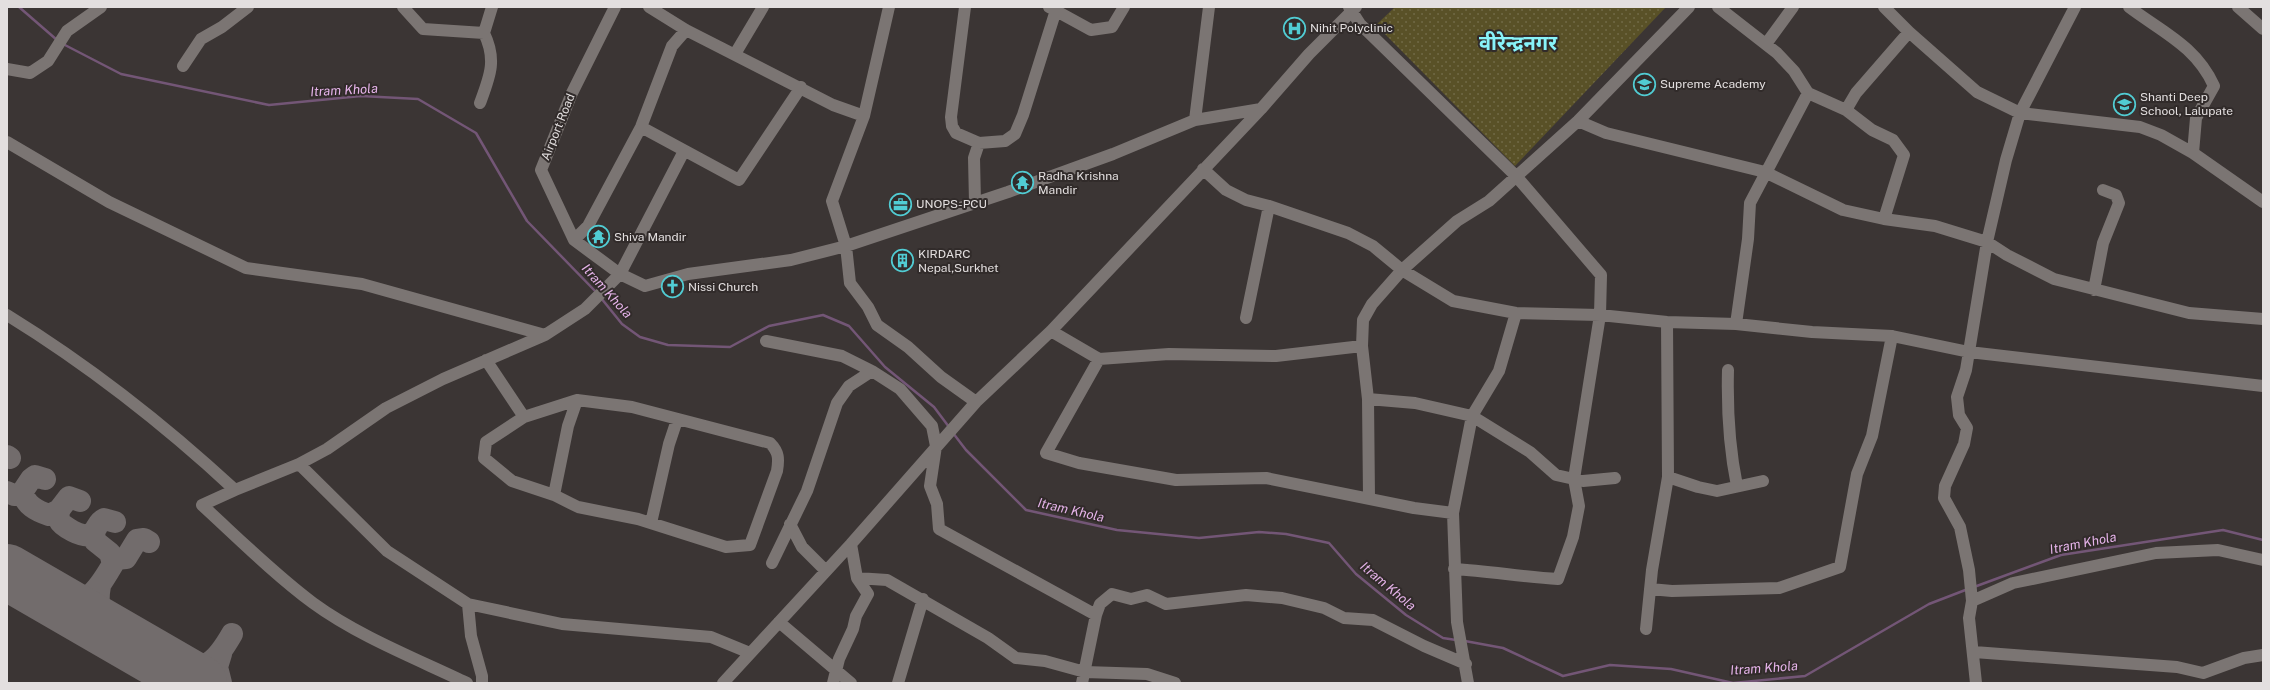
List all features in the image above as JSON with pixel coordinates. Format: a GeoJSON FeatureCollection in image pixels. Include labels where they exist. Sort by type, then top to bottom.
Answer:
{"type":"FeatureCollection","features":[{"type":"Feature","properties":{"kind":"street"},"geometry":{"type":"LineString","coordinates":[[7,69],[30,73],[48,61],[67,31],[101,7]]}},
{"type":"Feature","properties":{"kind":"street"},"geometry":{"type":"LineString","coordinates":[[183,66],[201,39],[222,27],[248,7]]}},
{"type":"Feature","properties":{"kind":"street"},"geometry":{"type":"LineString","coordinates":[[403,7],[423,29],[484,33]]}},
{"type":"Feature","properties":{"kind":"street"},"geometry":{"type":"LineString","coordinates":[[480,103],[489,77],[491,49],[484,33],[492,7]]}},
{"type":"Feature","properties":{"kind":"street","name":"Airport Road"},"geometry":{"type":"LineString","coordinates":[[615,7],[572,93],[541,170],[574,240],[620,274],[645,286],[688,274],[792,260],[846,246],[1113,154],[1195,120],[1261,108]]}},
{"type":"Feature","properties":{"kind":"street"},"geometry":{"type":"LineString","coordinates":[[649,7],[686,30],[801,87],[833,105],[864,116]]}},
{"type":"Feature","properties":{"kind":"street"},"geometry":{"type":"LineString","coordinates":[[735,54],[763,7]]}},
{"type":"Feature","properties":{"kind":"street"},"geometry":{"type":"LineString","coordinates":[[889,7],[864,116],[832,201],[846,246],[850,283],[868,306],[877,325],[908,347],[941,377],[976,402]]}},
{"type":"Feature","properties":{"kind":"street"},"geometry":{"type":"LineString","coordinates":[[965,7],[962,16],[951,122],[956,133],[979,143],[1005,141],[1015,134],[1023,115],[1052,8],[1091,30],[1112,27],[1124,7]]}},
{"type":"Feature","properties":{"kind":"street"},"geometry":{"type":"LineString","coordinates":[[1195,120],[1209,7]]}},
{"type":"Feature","properties":{"kind":"street"},"geometry":{"type":"LineString","coordinates":[[1369,497],[1368,400],[1362,346],[1363,320],[1372,304],[1402,270],[1457,221],[1488,201],[1578,121],[1689,7]]}},
{"type":"Feature","properties":{"kind":"street"},"geometry":{"type":"LineString","coordinates":[[1718,7],[1766,44],[1794,71],[1808,93],[1846,110],[1872,130],[1893,140],[1904,155],[1884,219]]}},
{"type":"Feature","properties":{"kind":"street"},"geometry":{"type":"LineString","coordinates":[[1766,44],[1793,7]]}},
{"type":"Feature","properties":{"kind":"street"},"geometry":{"type":"LineString","coordinates":[[1884,7],[1909,32],[1977,92],[2020,113],[2140,127],[2161,135],[2193,153],[2263,202]]}},
{"type":"Feature","properties":{"kind":"street"},"geometry":{"type":"LineString","coordinates":[[1976,683],[1974,652],[1969,618],[1972,601],[1969,570],[1960,527],[1944,498],[1945,486],[1964,444],[1967,428],[1959,415],[1958,397],[1966,370],[1987,242],[2020,113],[2075,7]]}},
{"type":"Feature","properties":{"kind":"street"},"geometry":{"type":"LineString","coordinates":[[2129,7],[2172,36],[2206,68],[2214,86],[2196,118],[2193,153]]}},
{"type":"Feature","properties":{"kind":"street"},"geometry":{"type":"LineString","coordinates":[[2238,7],[2263,29]]}},
{"type":"Feature","properties":{"kind":"street"},"geometry":{"type":"LineString","coordinates":[[723,683],[826,571],[976,402],[1051,331],[1353,8],[1360,24],[1516,176],[1601,275],[1600,315],[1574,479],[1579,506],[1573,537],[1558,579],[1520,577],[1488,571],[1454,569]]}},
{"type":"Feature","properties":{"kind":"street"},"geometry":{"type":"LineString","coordinates":[[574,240],[588,226],[641,127],[672,46],[686,30]]}},
{"type":"Feature","properties":{"kind":"street"},"geometry":{"type":"LineString","coordinates":[[1846,110],[1856,93],[1909,32]]}},
{"type":"Feature","properties":{"kind":"street"},"geometry":{"type":"LineString","coordinates":[[641,127],[739,180],[801,87]]}},
{"type":"Feature","properties":{"kind":"street"},"geometry":{"type":"LineString","coordinates":[[1736,324],[1748,239],[1750,203],[1764,172],[1808,93]]}},
{"type":"Feature","properties":{"kind":"street"},"geometry":{"type":"LineString","coordinates":[[1578,121],[1606,133],[1764,172],[1843,210],[1884,219],[1935,226],[1987,242],[2007,255],[2054,279],[2189,313],[2263,319]]}},
{"type":"Feature","properties":{"kind":"street"},"geometry":{"type":"LineString","coordinates":[[7,142],[109,202],[246,268],[362,284],[545,335]]}},
{"type":"Feature","properties":{"kind":"street"},"geometry":{"type":"LineString","coordinates":[[975,202],[974,158],[979,143]]}},
{"type":"Feature","properties":{"kind":"street"},"geometry":{"type":"LineString","coordinates":[[467,683],[357,629],[314,604],[268,566],[202,505],[299,464],[327,449],[386,408],[486,360],[545,335],[586,309],[608,289],[620,274],[684,151]]}},
{"type":"Feature","properties":{"kind":"street"},"geometry":{"type":"LineString","coordinates":[[1202,169],[1226,190],[1246,200],[1269,206],[1348,233],[1373,246],[1402,270],[1453,301],[1516,313],[1600,315],[1667,322],[1736,324],[1812,332],[1892,336],[1969,352],[2263,386]]}},
{"type":"Feature","properties":{"kind":"street"},"geometry":{"type":"LineString","coordinates":[[2094,290],[2103,243],[2119,203],[2116,195],[2103,190]]}},
{"type":"Feature","properties":{"kind":"street"},"geometry":{"type":"LineString","coordinates":[[1246,318],[1269,206]]}},
{"type":"Feature","properties":{"kind":"street"},"geometry":{"type":"LineString","coordinates":[[1468,683],[1466,664],[1457,622],[1453,513],[1472,416],[1499,371],[1516,313]]}},
{"type":"Feature","properties":{"kind":"street"},"geometry":{"type":"LineString","coordinates":[[7,315],[45,338],[183,442],[235,490]]}},
{"type":"Feature","properties":{"kind":"street"},"geometry":{"type":"LineString","coordinates":[[1646,630],[1650,588],[1668,477],[1667,322]]}},
{"type":"Feature","properties":{"kind":"street"},"geometry":{"type":"LineString","coordinates":[[1051,331],[1099,359],[1169,354],[1276,356],[1362,346]]}},
{"type":"Feature","properties":{"kind":"street"},"geometry":{"type":"LineString","coordinates":[[1650,588],[1672,591],[1779,588],[1840,567],[1856,474],[1872,436],[1892,336]]}},
{"type":"Feature","properties":{"kind":"street"},"geometry":{"type":"LineString","coordinates":[[766,341],[842,356],[872,371],[900,389],[932,426],[939,443],[930,486],[937,504],[939,529],[1096,615]]}},
{"type":"Feature","properties":{"kind":"street"},"geometry":{"type":"LineString","coordinates":[[1099,359],[1046,453],[1079,463],[1176,480],[1266,478],[1369,497],[1414,508],[1453,513]]}},
{"type":"Feature","properties":{"kind":"street"},"geometry":{"type":"LineString","coordinates":[[486,360],[524,417]]}},
{"type":"Feature","properties":{"kind":"street"},"geometry":{"type":"LineString","coordinates":[[1728,370],[1727,410],[1729,450],[1737,486]]}},
{"type":"Feature","properties":{"kind":"street"},"geometry":{"type":"LineString","coordinates":[[772,563],[810,484],[837,403],[849,386],[872,371]]}},
{"type":"Feature","properties":{"kind":"street"},"geometry":{"type":"LineString","coordinates":[[554,495],[568,426],[577,400]]}},
{"type":"Feature","properties":{"kind":"street"},"geometry":{"type":"LineString","coordinates":[[577,400],[632,407],[677,420],[770,443],[776,450],[779,461],[777,471],[750,545],[726,546],[651,523],[578,507],[554,495],[512,481],[484,458],[486,442],[524,417],[577,400]]}},
{"type":"Feature","properties":{"kind":"street"},"geometry":{"type":"LineString","coordinates":[[1368,400],[1415,403],[1472,416],[1530,452],[1556,475],[1582,481],[1615,478]]}},
{"type":"Feature","properties":{"kind":"street"},"geometry":{"type":"LineString","coordinates":[[651,523],[669,444],[677,420]]}},
{"type":"Feature","properties":{"kind":"street"},"geometry":{"type":"LineString","coordinates":[[299,464],[387,551],[468,604],[562,624],[711,637],[750,653]]}},
{"type":"Feature","properties":{"kind":"street"},"geometry":{"type":"LineString","coordinates":[[1668,477],[1698,487],[1717,491],[1762,481]]}},
{"type":"Feature","properties":{"kind":"street"},"geometry":{"type":"LineString","coordinates":[[790,524],[802,547],[826,571]]}},
{"type":"Feature","properties":{"kind":"street"},"geometry":{"type":"LineString","coordinates":[[833,683],[836,670],[853,629],[856,616],[868,594],[857,578],[850,544]]}},
{"type":"Feature","properties":{"kind":"street"},"geometry":{"type":"LineString","coordinates":[[1972,601],[2013,583],[2156,553],[2218,550],[2263,560]]}},
{"type":"Feature","properties":{"kind":"street"},"geometry":{"type":"LineString","coordinates":[[857,578],[887,580],[923,599],[988,638],[1016,658],[1045,661],[1084,677],[1147,674],[1175,683]]}},
{"type":"Feature","properties":{"kind":"street"},"geometry":{"type":"LineString","coordinates":[[1084,677],[1096,615],[1100,604],[1112,594],[1131,598],[1147,595],[1166,604],[1246,596],[1282,598],[1324,608],[1344,618],[1373,620],[1424,646],[1466,664]]}},
{"type":"Feature","properties":{"kind":"street"},"geometry":{"type":"LineString","coordinates":[[898,683],[923,599]]}},
{"type":"Feature","properties":{"kind":"street"},"geometry":{"type":"LineString","coordinates":[[468,604],[471,636],[482,676],[482,683]]}},
{"type":"Feature","properties":{"kind":"street"},"geometry":{"type":"LineString","coordinates":[[779,622],[851,683]]}},
{"type":"Feature","properties":{"kind":"street"},"geometry":{"type":"LineString","coordinates":[[1974,652],[2177,667],[2203,672],[2244,658],[2263,655]]}},
{"type":"Feature","properties":{"kind":"shaded area"},"geometry":{"type":"Polygon","coordinates":[[[1395,7],[1666,7],[1515,166],[1376,25],[1395,7]]]}},
{"type":"Feature","properties":{"kind":"waterway","name":"Itram Khola"},"geometry":{"type":"LineString","coordinates":[[19,7],[57,40]]}},
{"type":"Feature","properties":{"kind":"waterway","name":"Itram Khola"},"geometry":{"type":"LineString","coordinates":[[63,44],[121,74],[269,105],[361,96],[418,99],[476,133],[527,221],[597,293]]}},
{"type":"Feature","properties":{"kind":"waterway","name":"Itram Khola"},"geometry":{"type":"LineString","coordinates":[[601,298],[622,324],[640,337],[668,345],[730,347],[769,326],[823,315],[849,326],[885,367],[934,407],[949,427]]}},
{"type":"Feature","properties":{"kind":"waterway","name":"Itram Khola"},"geometry":{"type":"LineString","coordinates":[[953,433],[966,450],[1026,510],[1117,530],[1199,538],[1259,532],[1286,534],[1329,543],[1356,574],[1406,615],[1443,638],[1456,640]]}},
{"type":"Feature","properties":{"kind":"waterway","name":"Itram Khola"},"geometry":{"type":"LineString","coordinates":[[1974,587],[2061,555],[2223,530],[2263,540]]}},
{"type":"Feature","properties":{"kind":"waterway","name":"Itram Khola"},"geometry":{"type":"LineString","coordinates":[[1465,641],[1503,648],[1563,676],[1610,665],[1671,669],[1733,683],[1805,676],[1929,604],[1968,589]]}},
{"type":"Feature","properties":{"kind":"taxiway"},"geometry":{"type":"LineString","coordinates":[[7,492],[14,495],[21,494],[31,479],[35,476],[45,479]]}},
{"type":"Feature","properties":{"kind":"taxiway"},"geometry":{"type":"LineString","coordinates":[[23,491],[26,500],[32,507],[49,515],[59,510],[69,497],[80,501]]}},
{"type":"Feature","properties":{"kind":"taxiway"},"geometry":{"type":"LineString","coordinates":[[59,510],[59,520],[64,526],[87,536],[94,531],[102,520],[104,519],[115,522]]}},
{"type":"Feature","properties":{"kind":"taxiway"},"geometry":{"type":"LineString","coordinates":[[94,531],[95,541],[110,553],[113,564]]}},
{"type":"Feature","properties":{"kind":"taxiway"},"geometry":{"type":"LineString","coordinates":[[54,599],[67,601],[85,598],[99,586],[116,559],[126,558],[137,540],[144,539],[149,542]]}},
{"type":"Feature","properties":{"kind":"taxiway"},"geometry":{"type":"LineString","coordinates":[[100,586],[100,612],[113,634]]}},
{"type":"Feature","properties":{"kind":"taxiway"},"geometry":{"type":"LineString","coordinates":[[172,667],[194,667],[202,666],[208,663],[220,653],[232,634]]}},
{"type":"Feature","properties":{"kind":"taxiway"},"geometry":{"type":"LineString","coordinates":[[221,654],[217,667],[221,683]]}},
{"type":"Feature","properties":{"kind":"runway"},"geometry":{"type":"LineString","coordinates":[[7,572],[199,683]]}},
{"type":"Feature","properties":{"kind":"place","name":"Nihit Polyclinic"},"geometry":{"type":"Point","coordinates":[1294,28]}},
{"type":"Feature","properties":{"kind":"place","name":"Supreme Academy"},"geometry":{"type":"Point","coordinates":[1645,84]}},
{"type":"Feature","properties":{"kind":"place","name":"Shanti Deep School, Lalupate"},"geometry":{"type":"Point","coordinates":[2124,104]}},
{"type":"Feature","properties":{"kind":"place","name":"Radha Krishna Mandir"},"geometry":{"type":"Point","coordinates":[1023,183]}},
{"type":"Feature","properties":{"kind":"place","name":"UNOPS-PCU"},"geometry":{"type":"Point","coordinates":[900,204]}},
{"type":"Feature","properties":{"kind":"place","name":"Shiva Mandir"},"geometry":{"type":"Point","coordinates":[598,237]}},
{"type":"Feature","properties":{"kind":"place","name":"KIRDARC Nepal,Surkhet"},"geometry":{"type":"Point","coordinates":[902,261]}},
{"type":"Feature","properties":{"kind":"place","name":"Nissi Church"},"geometry":{"type":"Point","coordinates":[673,287]}},
{"type":"Feature","properties":{"kind":"district","name":"वीरेन्द्रनगर"},"geometry":{"type":"Point","coordinates":[1518,43]}}]}
